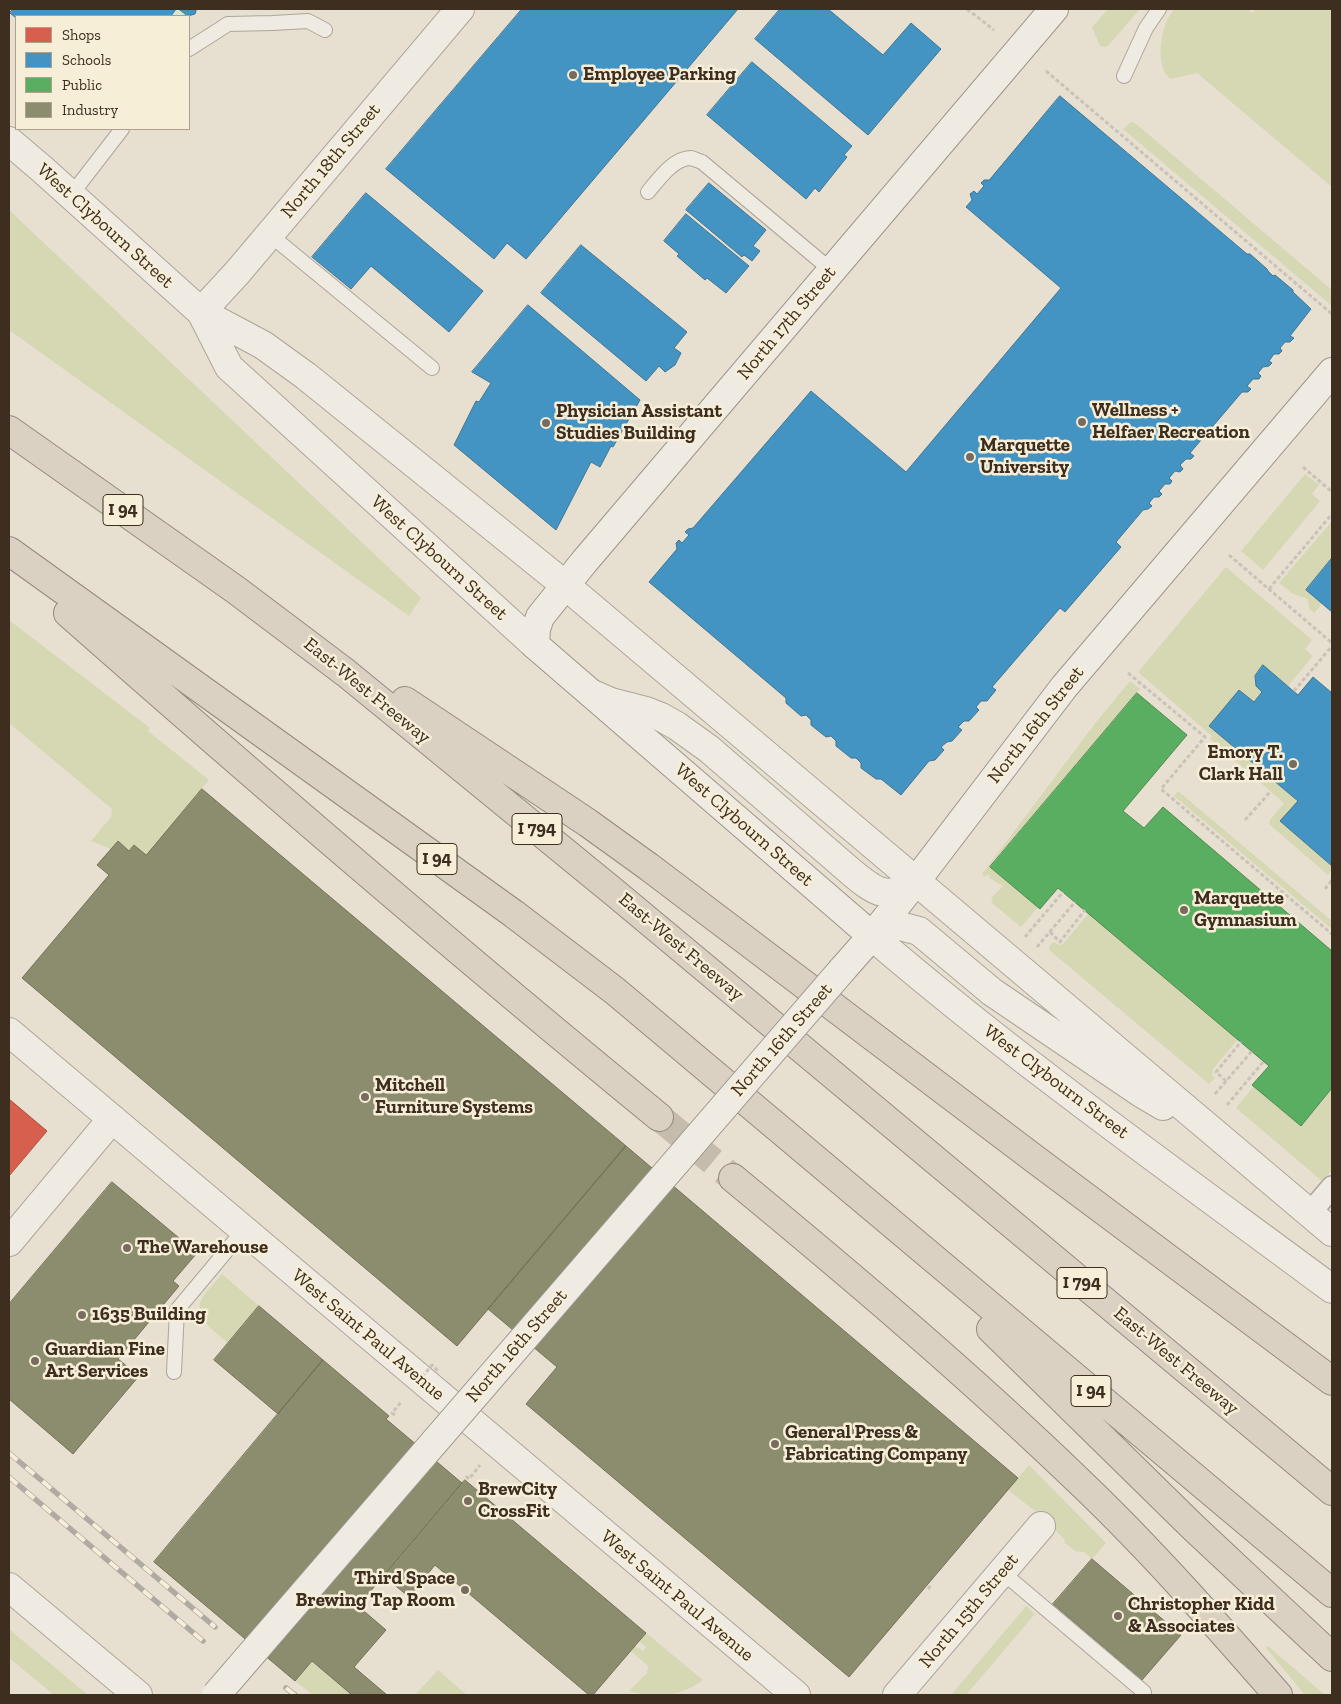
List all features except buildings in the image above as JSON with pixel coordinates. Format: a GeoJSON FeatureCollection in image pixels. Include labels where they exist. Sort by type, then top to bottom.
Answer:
{"type":"FeatureCollection","features":[{"type":"Feature","properties":{"kind":"highway","name":"East-West Freeway"},"geometry":{"type":"LineString","coordinates":[[9,430],[236,590],[346,673],[608,887],[1332,1491]]}},
{"type":"Feature","properties":{"kind":"highway","name":"I 94"},"geometry":{"type":"LineString","coordinates":[[9,551],[522,920],[615,992],[1332,1592]]}},
{"type":"Feature","properties":{"kind":"highway"},"geometry":{"type":"LineString","coordinates":[[9,561],[264,784],[659,1117]]}},
{"type":"Feature","properties":{"kind":"highway","name":"I 94"},"geometry":{"type":"LineString","coordinates":[[236,590],[588,823],[649,867],[1332,1381]]}},
{"type":"Feature","properties":{"kind":"highway"},"geometry":{"type":"LineString","coordinates":[[733,1178],[917,1333],[1007,1413],[1084,1486],[1160,1564],[1278,1695]]}},
{"type":"Feature","properties":{"kind":"highway"},"geometry":{"type":"LineString","coordinates":[[849,1189],[1194,1528],[1332,1657]]}},
{"type":"Feature","properties":{"kind":"street","name":"North 18th Street"},"geometry":{"type":"LineString","coordinates":[[201,312],[460,9]]}},
{"type":"Feature","properties":{"kind":"street","name":"North 17th Street"},"geometry":{"type":"LineString","coordinates":[[535,645],[536,629],[540,617],[565,585],[1054,9]]}},
{"type":"Feature","properties":{"kind":"street","name":"West Clybourn Street"},"geometry":{"type":"LineString","coordinates":[[9,141],[201,312],[263,345],[306,376],[565,585],[916,882],[951,908],[1332,1232]]}},
{"type":"Feature","properties":{"kind":"street","name":"West Clybourn Street"},"geometry":{"type":"LineString","coordinates":[[201,312],[229,367],[535,645],[907,966],[1024,1058],[1332,1289]]}},
{"type":"Feature","properties":{"kind":"street","name":"North 16th Street"},"geometry":{"type":"LineString","coordinates":[[216,1695],[872,936],[916,882],[1064,687],[1332,372]]}},
{"type":"Feature","properties":{"kind":"street"},"geometry":{"type":"LineString","coordinates":[[595,695],[611,702],[646,711],[677,726],[715,754],[873,889],[884,894],[894,893],[916,882]]}},
{"type":"Feature","properties":{"kind":"street"},"geometry":{"type":"LineString","coordinates":[[872,936],[891,926],[900,926],[919,931],[992,992],[1141,1093],[1231,1145]]}},
{"type":"Feature","properties":{"kind":"street","name":"West Saint Paul Avenue"},"geometry":{"type":"LineString","coordinates":[[9,1032],[796,1695]]}},
{"type":"Feature","properties":{"kind":"street"},"geometry":{"type":"LineString","coordinates":[[9,1242],[112,1119]]}},
{"type":"Feature","properties":{"kind":"street"},"geometry":{"type":"LineString","coordinates":[[1310,1212],[1332,1187]]}},
{"type":"Feature","properties":{"kind":"street","name":"North 15th Street"},"geometry":{"type":"LineString","coordinates":[[897,1695],[1041,1526]]}},
{"type":"Feature","properties":{"kind":"street"},"geometry":{"type":"LineString","coordinates":[[9,1587],[138,1695]]}},
{"type":"Feature","properties":{"kind":"lane"},"geometry":{"type":"LineString","coordinates":[[1124,76],[1146,28],[1159,9]]}},
{"type":"Feature","properties":{"kind":"lane"},"geometry":{"type":"LineString","coordinates":[[190,48],[228,24],[308,21],[325,30]]}},
{"type":"Feature","properties":{"kind":"lane"},"geometry":{"type":"LineString","coordinates":[[71,195],[121,130]]}},
{"type":"Feature","properties":{"kind":"lane"},"geometry":{"type":"LineString","coordinates":[[648,192],[669,168],[679,161],[690,158],[702,162],[831,270]]}},
{"type":"Feature","properties":{"kind":"lane"},"geometry":{"type":"LineString","coordinates":[[269,234],[432,368]]}},
{"type":"Feature","properties":{"kind":"lane"},"geometry":{"type":"LineString","coordinates":[[174,1372],[177,1310],[244,1231]]}},
{"type":"Feature","properties":{"kind":"lane"},"geometry":{"type":"LineString","coordinates":[[1002,1572],[1144,1692],[1142,1695]]}},
{"type":"Feature","properties":{"kind":"path"},"geometry":{"type":"LineString","coordinates":[[967,9],[994,30]]}},
{"type":"Feature","properties":{"kind":"path"},"geometry":{"type":"LineString","coordinates":[[1046,71],[1070,89],[1332,314]]}},
{"type":"Feature","properties":{"kind":"path"},"geometry":{"type":"LineString","coordinates":[[1304,468],[1332,492]]}},
{"type":"Feature","properties":{"kind":"path"},"geometry":{"type":"LineString","coordinates":[[1268,589],[1332,514]]}},
{"type":"Feature","properties":{"kind":"path"},"geometry":{"type":"LineString","coordinates":[[1230,555],[1332,642],[1294,691]]}},
{"type":"Feature","properties":{"kind":"path"},"geometry":{"type":"LineString","coordinates":[[1128,673],[1205,737],[1161,789],[1332,934]]}},
{"type":"Feature","properties":{"kind":"path"},"geometry":{"type":"LineString","coordinates":[[1245,820],[1271,790]]}},
{"type":"Feature","properties":{"kind":"path"},"geometry":{"type":"LineString","coordinates":[[1325,888],[1332,880]]}},
{"type":"Feature","properties":{"kind":"path"},"geometry":{"type":"LineString","coordinates":[[1028,932],[1063,892]]}},
{"type":"Feature","properties":{"kind":"path"},"geometry":{"type":"LineString","coordinates":[[1040,943],[1075,902]]}},
{"type":"Feature","properties":{"kind":"path"},"geometry":{"type":"LineString","coordinates":[[1050,932],[1060,942],[1085,910]]}},
{"type":"Feature","properties":{"kind":"path"},"geometry":{"type":"LineString","coordinates":[[1226,1081],[1216,1072],[1241,1042]]}},
{"type":"Feature","properties":{"kind":"path"},"geometry":{"type":"LineString","coordinates":[[1219,1089],[1252,1051]]}},
{"type":"Feature","properties":{"kind":"path"},"geometry":{"type":"LineString","coordinates":[[1231,1100],[1264,1061]]}},
{"type":"Feature","properties":{"kind":"path"},"geometry":{"type":"LineString","coordinates":[[418,1382],[432,1366],[439,1372]]}},
{"type":"Feature","properties":{"kind":"path"},"geometry":{"type":"LineString","coordinates":[[928,1589],[932,1584]]}},
{"type":"Feature","properties":{"kind":"green space"},"geometry":{"type":"Polygon","coordinates":[[[1108,9],[1140,9],[1108,46],[1105,47],[1100,46],[1092,27],[1108,9]]]}},
{"type":"Feature","properties":{"kind":"green space"},"geometry":{"type":"Polygon","coordinates":[[[1174,9],[1247,9],[1253,13],[1256,9],[1332,9],[1332,187],[1197,73],[1171,79],[1166,74],[1161,61],[1161,45],[1166,23],[1174,9]]]}},
{"type":"Feature","properties":{"kind":"green space"},"geometry":{"type":"Polygon","coordinates":[[[1131,122],[1135,123],[1332,290],[1332,306],[1123,129],[1131,122]]]}},
{"type":"Feature","properties":{"kind":"green space"},"geometry":{"type":"Polygon","coordinates":[[[9,210],[421,598],[409,616],[9,330],[9,210]]]}},
{"type":"Feature","properties":{"kind":"green space"},"geometry":{"type":"Polygon","coordinates":[[[1305,474],[1319,485],[1312,494],[1320,501],[1263,570],[1241,551],[1305,474]]]}},
{"type":"Feature","properties":{"kind":"green space"},"geometry":{"type":"Polygon","coordinates":[[[1332,521],[1332,558],[1306,590],[1322,604],[1314,613],[1309,608],[1308,599],[1293,594],[1279,583],[1332,521]]]}},
{"type":"Feature","properties":{"kind":"green space"},"geometry":{"type":"Polygon","coordinates":[[[1226,567],[1312,640],[1305,649],[1313,656],[1288,686],[1263,665],[1256,679],[1257,685],[1262,692],[1254,702],[1239,690],[1209,726],[1298,801],[1281,822],[1332,866],[1328,875],[1269,824],[1270,820],[1284,803],[1210,739],[1212,736],[1138,672],[1226,567]]]}},
{"type":"Feature","properties":{"kind":"green space"},"geometry":{"type":"Polygon","coordinates":[[[9,620],[150,728],[148,731],[209,780],[146,855],[134,845],[129,851],[118,841],[111,849],[91,841],[111,817],[112,809],[9,723],[9,620]]]}},
{"type":"Feature","properties":{"kind":"green space"},"geometry":{"type":"Polygon","coordinates":[[[1130,681],[1140,689],[990,866],[1038,907],[1021,927],[991,902],[993,899],[991,898],[1003,886],[989,878],[990,876],[987,874],[985,877],[982,874],[1097,721],[1130,681]]]}},
{"type":"Feature","properties":{"kind":"green space"},"geometry":{"type":"Polygon","coordinates":[[[1178,791],[1332,921],[1332,929],[1174,796],[1178,791]]]}},
{"type":"Feature","properties":{"kind":"green space"},"geometry":{"type":"Polygon","coordinates":[[[1089,913],[1238,1039],[1213,1069],[1212,1075],[1215,1078],[1209,1084],[1049,950],[1053,942],[1059,945],[1063,944],[1089,913]]]}},
{"type":"Feature","properties":{"kind":"green space"},"geometry":{"type":"Polygon","coordinates":[[[1254,1086],[1301,1126],[1332,1088],[1332,1170],[1322,1181],[1236,1108],[1254,1086]]]}},
{"type":"Feature","properties":{"kind":"green space"},"geometry":{"type":"Polygon","coordinates":[[[222,1274],[259,1306],[228,1343],[207,1324],[200,1312],[204,1296],[222,1274]]]}},
{"type":"Feature","properties":{"kind":"green space"},"geometry":{"type":"Polygon","coordinates":[[[1029,1465],[1106,1543],[1092,1559],[1084,1552],[1075,1551],[1064,1542],[1065,1540],[1039,1514],[1008,1490],[1029,1465]]]}},
{"type":"Feature","properties":{"kind":"green space"},"geometry":{"type":"Polygon","coordinates":[[[1026,1606],[1035,1614],[966,1695],[951,1695],[1026,1606]]]}},
{"type":"Feature","properties":{"kind":"green space"},"geometry":{"type":"Polygon","coordinates":[[[9,1629],[88,1695],[54,1695],[9,1658],[9,1629]]]}},
{"type":"Feature","properties":{"kind":"green space"},"geometry":{"type":"Polygon","coordinates":[[[646,1633],[703,1680],[695,1686],[677,1693],[648,1695],[629,1691],[647,1673],[648,1666],[631,1651],[635,1646],[643,1651],[646,1647],[639,1641],[646,1633]]]}},
{"type":"Feature","properties":{"kind":"green space"},"geometry":{"type":"Polygon","coordinates":[[[1268,1646],[1325,1695],[1305,1695],[1266,1648],[1268,1646]]]}},
{"type":"Feature","properties":{"kind":"green space"},"geometry":{"type":"Polygon","coordinates":[[[312,1661],[352,1695],[313,1695],[295,1681],[312,1661]]]}},
{"type":"Feature","properties":{"kind":"green space"},"geometry":{"type":"Polygon","coordinates":[[[438,1670],[467,1695],[415,1695],[438,1670]]]}},
{"type":"Feature","properties":{"kind":"tunnel"},"geometry":{"type":"LineString","coordinates":[[659,1117],[733,1178]]}},
{"type":"Feature","properties":{"kind":"railway"},"geometry":{"type":"LineString","coordinates":[[9,1453],[215,1627]]}},
{"type":"Feature","properties":{"kind":"railway"},"geometry":{"type":"LineString","coordinates":[[9,1477],[203,1641]]}},
{"type":"Feature","properties":{"kind":"railway"},"geometry":{"type":"LineString","coordinates":[[286,1688],[295,1695]]}},
{"type":"Feature","properties":{"kind":"place","name":"Employee Parking"},"geometry":{"type":"Point","coordinates":[573,75]}},
{"type":"Feature","properties":{"kind":"place","name":"Wellness + Helfaer Recreation"},"geometry":{"type":"Point","coordinates":[1082,422]}},
{"type":"Feature","properties":{"kind":"place","name":"Physician Assistant Studies Building"},"geometry":{"type":"Point","coordinates":[546,423]}},
{"type":"Feature","properties":{"kind":"place","name":"Marquette University"},"geometry":{"type":"Point","coordinates":[970,457]}},
{"type":"Feature","properties":{"kind":"place","name":"Emory T. Clark Hall"},"geometry":{"type":"Point","coordinates":[1293,764]}},
{"type":"Feature","properties":{"kind":"place","name":"Marquette Gymnasium"},"geometry":{"type":"Point","coordinates":[1184,910]}},
{"type":"Feature","properties":{"kind":"place","name":"Mitchell Furniture Systems"},"geometry":{"type":"Point","coordinates":[365,1097]}},
{"type":"Feature","properties":{"kind":"place","name":"The Warehouse"},"geometry":{"type":"Point","coordinates":[127,1248]}},
{"type":"Feature","properties":{"kind":"place","name":"1635 Building"},"geometry":{"type":"Point","coordinates":[82,1315]}},
{"type":"Feature","properties":{"kind":"place","name":"Guardian Fine Art Services"},"geometry":{"type":"Point","coordinates":[35,1361]}},
{"type":"Feature","properties":{"kind":"place","name":"General Press & Fabricating Company"},"geometry":{"type":"Point","coordinates":[775,1444]}},
{"type":"Feature","properties":{"kind":"place","name":"BrewCity CrossFit"},"geometry":{"type":"Point","coordinates":[468,1501]}},
{"type":"Feature","properties":{"kind":"place","name":"Third Space Brewing Tap Room"},"geometry":{"type":"Point","coordinates":[465,1590]}},
{"type":"Feature","properties":{"kind":"place","name":"Christopher Kidd & Associates"},"geometry":{"type":"Point","coordinates":[1118,1616]}}]}
